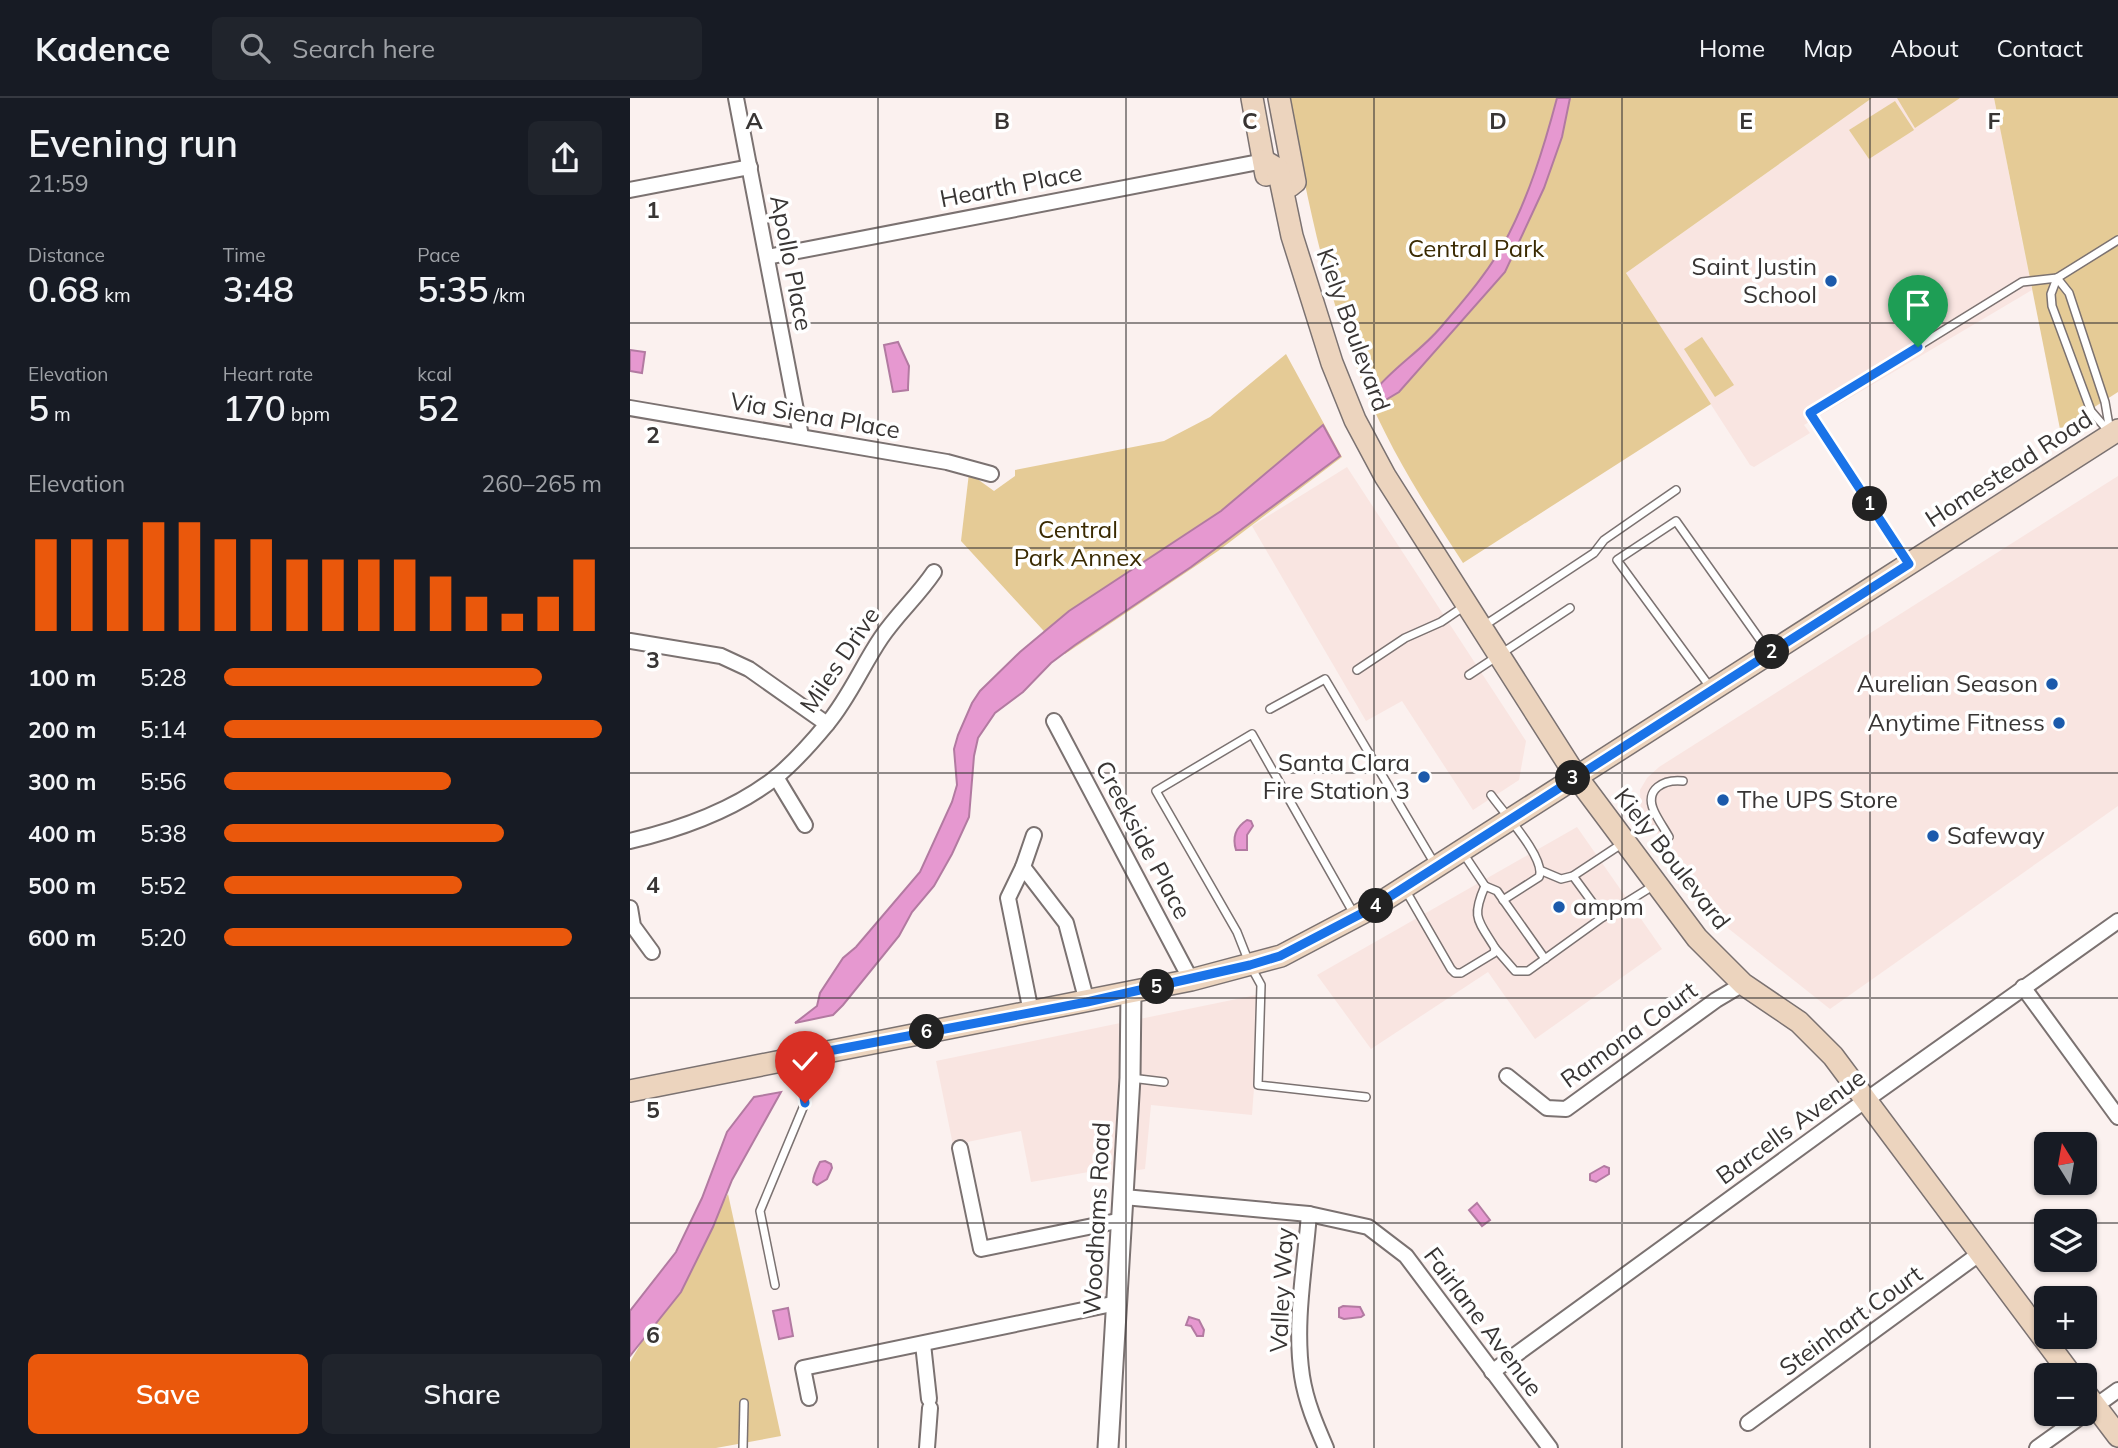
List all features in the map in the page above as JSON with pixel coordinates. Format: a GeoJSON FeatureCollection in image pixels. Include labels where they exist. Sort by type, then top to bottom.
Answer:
{"type":"FeatureCollection","features":[{"type":"Feature","properties":{"kind":"main road","name":"Kiely Boulevard"},"geometry":{"type":"LineString","coordinates":[[1252,98],[1268,184],[1283,192],[1315,313],[1355,420],[1385,475],[1498,655],[1576,776],[1697,938],[1743,984],[1799,1022],[1833,1056],[2062,1363]]}},
{"type":"Feature","properties":{"kind":"main road","name":"Kiely Boulevard"},"geometry":{"type":"LineString","coordinates":[[1279,98],[1295,182],[1283,192]]}},
{"type":"Feature","properties":{"kind":"main road","name":"Homestead Road"},"geometry":{"type":"LineString","coordinates":[[630,1091],[1087,1002],[1191,980],[1280,956],[1355,917],[1404,887],[2114,433]]}},
{"type":"Feature","properties":{"kind":"main road"},"geometry":{"type":"LineString","coordinates":[[2097,1408],[2118,1436]]}},
{"type":"Feature","properties":{"kind":"street","name":"Apollo Place"},"geometry":{"type":"LineString","coordinates":[[736,98],[801,436]]}},
{"type":"Feature","properties":{"kind":"street","name":"Hearth Place"},"geometry":{"type":"LineString","coordinates":[[767,257],[1264,161]]}},
{"type":"Feature","properties":{"kind":"street"},"geometry":{"type":"LineString","coordinates":[[630,190],[750,167]]}},
{"type":"Feature","properties":{"kind":"street","name":"Via Siena Place"},"geometry":{"type":"LineString","coordinates":[[630,408],[947,462],[991,474]]}},
{"type":"Feature","properties":{"kind":"street","name":"Miles Drive"},"geometry":{"type":"LineString","coordinates":[[630,841],[668,832],[724,809],[776,777],[827,724],[854,687],[880,639],[934,572]]}},
{"type":"Feature","properties":{"kind":"street"},"geometry":{"type":"LineString","coordinates":[[630,641],[721,656],[749,669],[827,724]]}},
{"type":"Feature","properties":{"kind":"street","name":"Creekside Place"},"geometry":{"type":"LineString","coordinates":[[1054,721],[1191,980]]}},
{"type":"Feature","properties":{"kind":"street"},"geometry":{"type":"LineString","coordinates":[[776,777],[805,825]]}},
{"type":"Feature","properties":{"kind":"street"},"geometry":{"type":"LineString","coordinates":[[1031,1013],[1009,898],[1034,835]]}},
{"type":"Feature","properties":{"kind":"street"},"geometry":{"type":"LineString","coordinates":[[1023,867],[1066,923],[1087,1002]]}},
{"type":"Feature","properties":{"kind":"street"},"geometry":{"type":"LineString","coordinates":[[630,908],[634,926],[652,952]]}},
{"type":"Feature","properties":{"kind":"street","name":"Barcells Avenue"},"geometry":{"type":"LineString","coordinates":[[1492,1372],[2118,920]]}},
{"type":"Feature","properties":{"kind":"street","name":"Ramona Court"},"geometry":{"type":"LineString","coordinates":[[1507,1076],[1547,1108],[1566,1109],[1716,1000],[1743,984]]}},
{"type":"Feature","properties":{"kind":"street"},"geometry":{"type":"LineString","coordinates":[[2023,987],[2118,1117]]}},
{"type":"Feature","properties":{"kind":"street","name":"Woodhams Road"},"geometry":{"type":"LineString","coordinates":[[1108,1448],[1124,1198],[1131,992]]}},
{"type":"Feature","properties":{"kind":"street"},"geometry":{"type":"LineString","coordinates":[[960,1148],[981,1248],[1122,1220]]}},
{"type":"Feature","properties":{"kind":"street","name":"Fairlane Avenue"},"geometry":{"type":"LineString","coordinates":[[1124,1198],[1309,1214],[1368,1227],[1406,1256],[1550,1448]]}},
{"type":"Feature","properties":{"kind":"street","name":"Valley Way"},"geometry":{"type":"LineString","coordinates":[[1309,1214],[1298,1342],[1302,1378],[1311,1414],[1326,1448]]}},
{"type":"Feature","properties":{"kind":"street","name":"Steinhart Court"},"geometry":{"type":"LineString","coordinates":[[1748,1423],[1979,1254]]}},
{"type":"Feature","properties":{"kind":"street"},"geometry":{"type":"LineString","coordinates":[[809,1398],[803,1368],[1117,1303]]}},
{"type":"Feature","properties":{"kind":"street"},"geometry":{"type":"LineString","coordinates":[[923,1344],[929,1404],[927,1448]]}},
{"type":"Feature","properties":{"kind":"street"},"geometry":{"type":"LineString","coordinates":[[2097,1396],[2118,1390]]}},
{"type":"Feature","properties":{"kind":"street"},"geometry":{"type":"LineString","coordinates":[[2037,1448],[2060,1426]]}},
{"type":"Feature","properties":{"kind":"lane"},"geometry":{"type":"LineString","coordinates":[[1909,564],[1810,413],[2022,282],[2057,278],[2118,240]]}},
{"type":"Feature","properties":{"kind":"lane"},"geometry":{"type":"LineString","coordinates":[[2057,278],[2051,294],[2052,306],[2091,411],[2114,433]]}},
{"type":"Feature","properties":{"kind":"lane"},"geometry":{"type":"LineString","coordinates":[[2057,278],[2069,293],[2114,433]]}},
{"type":"Feature","properties":{"kind":"lane"},"geometry":{"type":"LineString","coordinates":[[1481,627],[1594,553],[1604,540],[1676,490]]}},
{"type":"Feature","properties":{"kind":"lane"},"geometry":{"type":"LineString","coordinates":[[1712,691],[1617,560],[1676,521],[1770,653]]}},
{"type":"Feature","properties":{"kind":"lane"},"geometry":{"type":"LineString","coordinates":[[1357,670],[1405,638],[1441,622],[1466,604]]}},
{"type":"Feature","properties":{"kind":"lane"},"geometry":{"type":"LineString","coordinates":[[1469,675],[1570,608]]}},
{"type":"Feature","properties":{"kind":"lane"},"geometry":{"type":"LineString","coordinates":[[1270,709],[1325,679],[1437,866]]}},
{"type":"Feature","properties":{"kind":"lane"},"geometry":{"type":"LineString","coordinates":[[1355,917],[1252,734],[1156,791],[1237,932],[1261,985],[1258,1085],[1366,1097]]}},
{"type":"Feature","properties":{"kind":"lane"},"geometry":{"type":"LineString","coordinates":[[1669,837],[1653,809],[1654,794],[1657,787],[1664,782],[1671,779],[1683,780]]}},
{"type":"Feature","properties":{"kind":"lane"},"geometry":{"type":"LineString","coordinates":[[1491,795],[1528,843],[1542,871],[1561,879],[1573,876],[1625,842]]}},
{"type":"Feature","properties":{"kind":"lane"},"geometry":{"type":"LineString","coordinates":[[1461,850],[1485,886],[1497,891],[1545,959]]}},
{"type":"Feature","properties":{"kind":"lane"},"geometry":{"type":"LineString","coordinates":[[1503,900],[1539,877],[1542,871]]}},
{"type":"Feature","properties":{"kind":"lane"},"geometry":{"type":"LineString","coordinates":[[1573,876],[1603,918]]}},
{"type":"Feature","properties":{"kind":"lane"},"geometry":{"type":"LineString","coordinates":[[1485,886],[1476,910],[1477,919],[1515,971],[1528,971],[1656,884]]}},
{"type":"Feature","properties":{"kind":"lane"},"geometry":{"type":"LineString","coordinates":[[1404,887],[1455,973],[1461,973],[1494,953],[1495,947]]}},
{"type":"Feature","properties":{"kind":"lane"},"geometry":{"type":"LineString","coordinates":[[775,1285],[760,1211],[805,1103],[797,1057]]}},
{"type":"Feature","properties":{"kind":"lane"},"geometry":{"type":"LineString","coordinates":[[1130,1078],[1164,1082]]}},
{"type":"Feature","properties":{"kind":"lane"},"geometry":{"type":"LineString","coordinates":[[743,1448],[744,1403]]}},
{"type":"Feature","properties":{"kind":"shaded area"},"geometry":{"type":"Polygon","coordinates":[[[1557,98],[1570,98],[1562,137],[1544,188],[1505,272],[1399,392],[1377,405],[1372,394],[1441,327],[1482,277],[1503,245],[1534,173],[1557,98]]]}},
{"type":"Feature","properties":{"kind":"shaded area","name":"Saint Justin School"},"geometry":{"type":"Polygon","coordinates":[[[1872,98],[1994,98],[2032,290],[1804,425],[1810,433],[1754,467],[1750,465],[1626,273],[1872,98]]]}},
{"type":"Feature","properties":{"kind":"shaded area"},"geometry":{"type":"Polygon","coordinates":[[[898,342],[909,366],[908,390],[893,392],[884,345],[898,342]]]}},
{"type":"Feature","properties":{"kind":"shaded area"},"geometry":{"type":"Polygon","coordinates":[[[630,350],[645,352],[642,373],[630,371],[630,350]]]}},
{"type":"Feature","properties":{"kind":"shaded area"},"geometry":{"type":"Polygon","coordinates":[[[1323,425],[1340,456],[1191,567],[1075,645],[1051,663],[1023,692],[995,713],[978,738],[969,817],[934,886],[912,912],[899,936],[833,1015],[795,1023],[817,1006],[820,993],[843,958],[856,947],[920,872],[952,802],[957,785],[954,749],[972,703],[980,691],[1020,652],[1069,611],[1221,511],[1323,425]]]}},
{"type":"Feature","properties":{"kind":"shaded area"},"geometry":{"type":"Polygon","coordinates":[[[1347,467],[1526,741],[1519,780],[1473,810],[1402,701],[1366,721],[1252,526],[1347,467]]]}},
{"type":"Feature","properties":{"kind":"shaded area"},"geometry":{"type":"Polygon","coordinates":[[[2118,476],[2118,806],[1830,1009],[1729,929],[1641,812],[1640,790],[1647,778],[1659,767],[2118,476]]]}},
{"type":"Feature","properties":{"kind":"shaded area"},"geometry":{"type":"Polygon","coordinates":[[[1247,820],[1251,821],[1253,826],[1247,835],[1247,850],[1236,850],[1236,833],[1247,820]]]}},
{"type":"Feature","properties":{"kind":"shaded area"},"geometry":{"type":"Polygon","coordinates":[[[1577,827],[1662,949],[1535,1039],[1488,972],[1371,1049],[1317,975],[1577,827]]]}},
{"type":"Feature","properties":{"kind":"shaded area"},"geometry":{"type":"Polygon","coordinates":[[[1261,994],[1252,1115],[1151,1105],[1145,1169],[1125,1172],[1106,1169],[1031,1182],[1021,1131],[953,1145],[936,1061],[1261,994]]]}},
{"type":"Feature","properties":{"kind":"shaded area"},"geometry":{"type":"Polygon","coordinates":[[[781,1092],[732,1180],[713,1227],[681,1292],[630,1356],[630,1311],[676,1252],[702,1198],[727,1132],[754,1097],[781,1092]]]}},
{"type":"Feature","properties":{"kind":"shaded area"},"geometry":{"type":"Polygon","coordinates":[[[820,1162],[831,1164],[832,1168],[827,1179],[817,1185],[813,1182],[815,1175],[820,1162]]]}},
{"type":"Feature","properties":{"kind":"shaded area"},"geometry":{"type":"Polygon","coordinates":[[[1604,1166],[1609,1168],[1609,1174],[1596,1182],[1590,1180],[1590,1174],[1604,1166]]]}},
{"type":"Feature","properties":{"kind":"shaded area"},"geometry":{"type":"Polygon","coordinates":[[[1477,1203],[1490,1220],[1482,1226],[1469,1210],[1477,1203]]]}},
{"type":"Feature","properties":{"kind":"shaded area"},"geometry":{"type":"Polygon","coordinates":[[[1360,1307],[1364,1315],[1344,1319],[1339,1317],[1339,1308],[1360,1307]]]}},
{"type":"Feature","properties":{"kind":"shaded area"},"geometry":{"type":"Polygon","coordinates":[[[788,1308],[793,1336],[779,1339],[773,1311],[788,1308]]]}},
{"type":"Feature","properties":{"kind":"shaded area"},"geometry":{"type":"Polygon","coordinates":[[[1189,1317],[1199,1320],[1204,1330],[1203,1336],[1197,1336],[1191,1326],[1186,1325],[1189,1317]]]}},
{"type":"Feature","properties":{"kind":"green space","name":"Central Park"},"geometry":{"type":"Polygon","coordinates":[[[1288,98],[1872,98],[1626,273],[1711,404],[1463,563],[1397,455],[1350,351],[1318,244],[1288,98]]]}},
{"type":"Feature","properties":{"kind":"green space"},"geometry":{"type":"Polygon","coordinates":[[[1897,98],[1960,98],[1915,128],[1897,98]]]}},
{"type":"Feature","properties":{"kind":"green space"},"geometry":{"type":"Polygon","coordinates":[[[1994,98],[2118,98],[2118,392],[2060,429],[1994,98]]]}},
{"type":"Feature","properties":{"kind":"green space"},"geometry":{"type":"Polygon","coordinates":[[[1895,101],[1914,130],[1869,159],[1849,130],[1895,101]]]}},
{"type":"Feature","properties":{"kind":"green space"},"geometry":{"type":"Polygon","coordinates":[[[1702,337],[1734,385],[1715,397],[1684,349],[1702,337]]]}},
{"type":"Feature","properties":{"kind":"green space","name":"Central Park Annex"},"geometry":{"type":"Polygon","coordinates":[[[1286,354],[1342,457],[1218,551],[1065,654],[961,541],[969,473],[994,491],[1015,476],[1015,470],[1164,441],[1210,417],[1286,354]]]}},
{"type":"Feature","properties":{"kind":"green space"},"geometry":{"type":"Polygon","coordinates":[[[728,1194],[781,1436],[716,1448],[630,1448],[630,1362],[728,1194]]]}},
{"type":"Feature","properties":{"kind":"place","name":"Saint Justin School"},"geometry":{"type":"Point","coordinates":[1831,281]}},
{"type":"Feature","properties":{"kind":"place","name":"Aurelian Season"},"geometry":{"type":"Point","coordinates":[2052,684]}},
{"type":"Feature","properties":{"kind":"place","name":"Anytime Fitness"},"geometry":{"type":"Point","coordinates":[2059,723]}},
{"type":"Feature","properties":{"kind":"place","name":"Santa Clara Fire Station 3"},"geometry":{"type":"Point","coordinates":[1424,777]}},
{"type":"Feature","properties":{"kind":"place","name":"The UPS Store"},"geometry":{"type":"Point","coordinates":[1723,800]}},
{"type":"Feature","properties":{"kind":"place","name":"Safeway"},"geometry":{"type":"Point","coordinates":[1933,836]}},
{"type":"Feature","properties":{"kind":"place","name":"ampm"},"geometry":{"type":"Point","coordinates":[1559,907]}},
{"type":"Feature","properties":{"kind":"route"},"geometry":{"type":"LineString","coordinates":[[805,1103],[797,1057],[1087,1002],[1191,980],[1280,956],[1372,908],[1909,564],[1810,413],[1918,347]]}}]}
